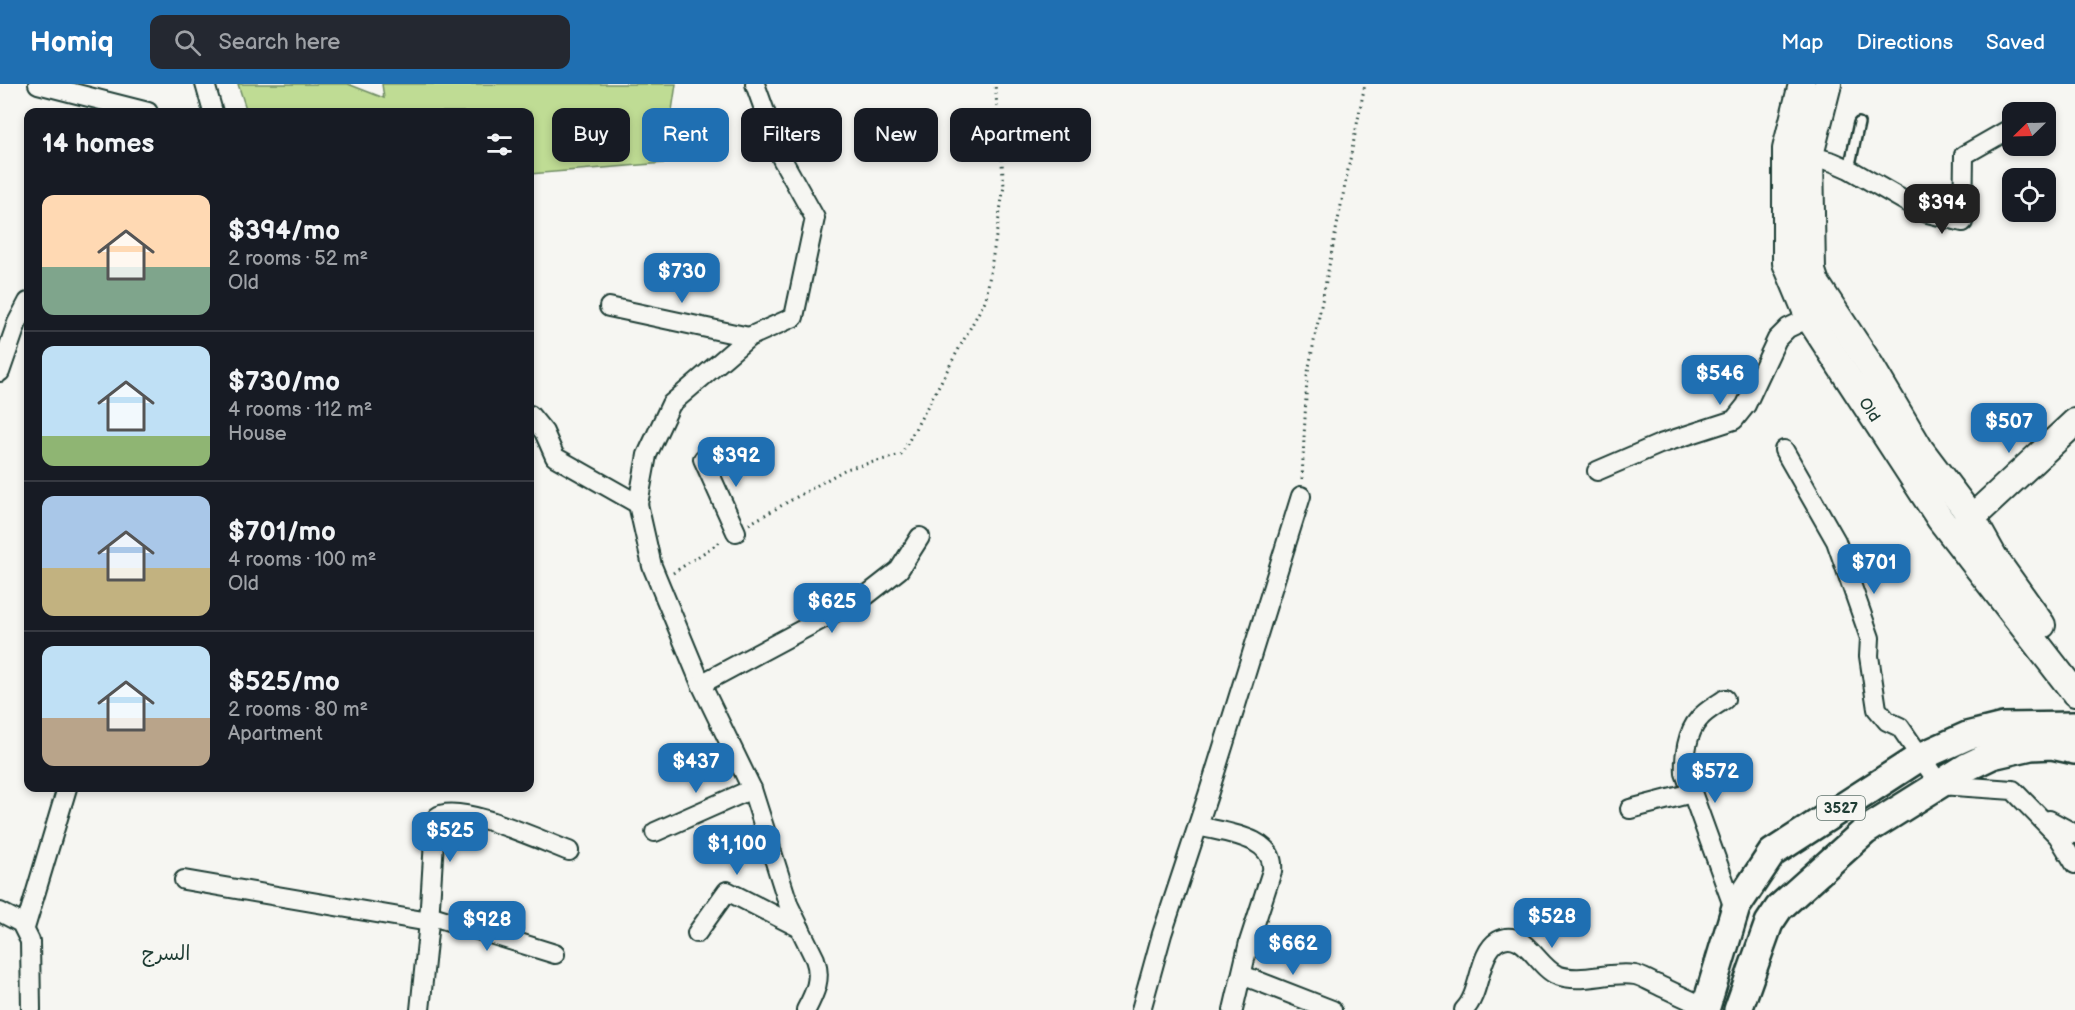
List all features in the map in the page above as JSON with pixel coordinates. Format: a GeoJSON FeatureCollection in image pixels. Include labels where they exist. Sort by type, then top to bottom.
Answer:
{"type":"FeatureCollection","features":[{"type":"Feature","properties":{"kind":"main road","name":"Old"},"geometry":{"type":"LineString","coordinates":[[1802,84],[1798,152],[1786,263],[1809,318],[1953,535],[2075,693]]}},
{"type":"Feature","properties":{"kind":"main road","name":"Old"},"geometry":{"type":"LineString","coordinates":[[1828,84],[1798,152],[1812,271],[1816,283],[1870,365],[1920,449],[1972,518],[1995,559],[2075,675]]}},
{"type":"Feature","properties":{"kind":"main road"},"geometry":{"type":"LineString","coordinates":[[1953,535],[2075,422]]}},
{"type":"Feature","properties":{"kind":"main road","name":"3527"},"geometry":{"type":"LineString","coordinates":[[1706,1008],[1735,911],[1772,853],[1920,757],[1967,736],[2003,726],[2075,726]]}},
{"type":"Feature","properties":{"kind":"main road","name":"3527"},"geometry":{"type":"LineString","coordinates":[[1738,1010],[1769,923],[1779,908],[1865,831],[1967,767],[1996,753],[2043,744],[2075,750]]}},
{"type":"Feature","properties":{"kind":"street"},"geometry":{"type":"LineString","coordinates":[[38,84],[132,108]]}},
{"type":"Feature","properties":{"kind":"street"},"geometry":{"type":"LineString","coordinates":[[205,84],[212,108]]}},
{"type":"Feature","properties":{"kind":"street"},"geometry":{"type":"LineString","coordinates":[[755,84],[782,159],[815,218],[794,317],[748,337],[671,404],[647,455],[638,504],[652,566],[701,684],[752,789],[789,906],[818,968],[817,986],[806,1010]]}},
{"type":"Feature","properties":{"kind":"street"},"geometry":{"type":"LineString","coordinates":[[1798,152],[1850,169],[1924,212],[1963,222],[1964,155],[2002,133]]}},
{"type":"Feature","properties":{"kind":"street"},"geometry":{"type":"LineString","coordinates":[[609,307],[748,337]]}},
{"type":"Feature","properties":{"kind":"street"},"geometry":{"type":"LineString","coordinates":[[0,372],[24,310]]}},
{"type":"Feature","properties":{"kind":"street"},"geometry":{"type":"LineString","coordinates":[[1597,471],[1660,444],[1734,420],[1746,405],[1777,339],[1788,328],[1809,318]]}},
{"type":"Feature","properties":{"kind":"street"},"geometry":{"type":"LineString","coordinates":[[534,420],[544,432],[555,457],[638,504]]}},
{"type":"Feature","properties":{"kind":"street"},"geometry":{"type":"LineString","coordinates":[[1784,450],[1836,541],[1870,638],[1869,656],[1877,709],[1887,721],[1900,727],[1940,785],[2013,790],[2058,836],[2075,864]]}},
{"type":"Feature","properties":{"kind":"street"},"geometry":{"type":"LineString","coordinates":[[703,459],[736,532]]}},
{"type":"Feature","properties":{"kind":"street"},"geometry":{"type":"LineString","coordinates":[[1141,1010],[1162,934],[1301,496]]}},
{"type":"Feature","properties":{"kind":"street"},"geometry":{"type":"LineString","coordinates":[[701,684],[867,595],[899,570],[920,537]]}},
{"type":"Feature","properties":{"kind":"street"},"geometry":{"type":"LineString","coordinates":[[1725,699],[1699,719],[1687,747],[1685,773],[1735,911]]}},
{"type":"Feature","properties":{"kind":"street"},"geometry":{"type":"LineString","coordinates":[[655,832],[752,789]]}},
{"type":"Feature","properties":{"kind":"street"},"geometry":{"type":"LineString","coordinates":[[25,928],[66,792]]}},
{"type":"Feature","properties":{"kind":"street"},"geometry":{"type":"LineString","coordinates":[[1630,809],[1692,793]]}},
{"type":"Feature","properties":{"kind":"street"},"geometry":{"type":"LineString","coordinates":[[2034,812],[2075,834]]}},
{"type":"Feature","properties":{"kind":"street"},"geometry":{"type":"LineString","coordinates":[[420,1010],[435,822],[440,814],[473,815],[569,851]]}},
{"type":"Feature","properties":{"kind":"street"},"geometry":{"type":"LineString","coordinates":[[1198,826],[1256,841],[1270,855],[1272,871],[1248,942],[1233,1010]]}},
{"type":"Feature","properties":{"kind":"street"},"geometry":{"type":"LineString","coordinates":[[184,880],[429,918],[555,954]]}},
{"type":"Feature","properties":{"kind":"street"},"geometry":{"type":"LineString","coordinates":[[697,933],[727,891],[800,928]]}},
{"type":"Feature","properties":{"kind":"street"},"geometry":{"type":"LineString","coordinates":[[0,912],[15,919],[25,928],[31,948],[31,1010]]}},
{"type":"Feature","properties":{"kind":"street"},"geometry":{"type":"LineString","coordinates":[[1464,1010],[1470,1001],[1490,948],[1497,941],[1507,938],[1514,938],[1522,942],[1542,965],[1555,974],[1573,978],[1635,975],[1706,1008]]}},
{"type":"Feature","properties":{"kind":"street"},"geometry":{"type":"LineString","coordinates":[[1242,975],[1332,1010]]}},
{"type":"Feature","properties":{"kind":"lane"},"geometry":{"type":"LineString","coordinates":[[1850,169],[1859,123]]}},
{"type":"Feature","properties":{"kind":"path"},"geometry":{"type":"LineString","coordinates":[[659,582],[736,532],[846,469],[901,455],[986,299],[1004,186],[995,84]]}},
{"type":"Feature","properties":{"kind":"path"},"geometry":{"type":"LineString","coordinates":[[1301,496],[1307,377],[1365,84]]}},
{"type":"Feature","properties":{"kind":"green space"},"geometry":{"type":"Polygon","coordinates":[[[238,84],[348,84],[384,98],[382,84],[676,84],[672,108],[642,108],[642,162],[664,163],[534,174],[534,108],[246,108],[238,84]]]}},
{"type":"Feature","properties":{"kind":"district","name":"السرج"},"geometry":{"type":"Point","coordinates":[166,954]}}]}
